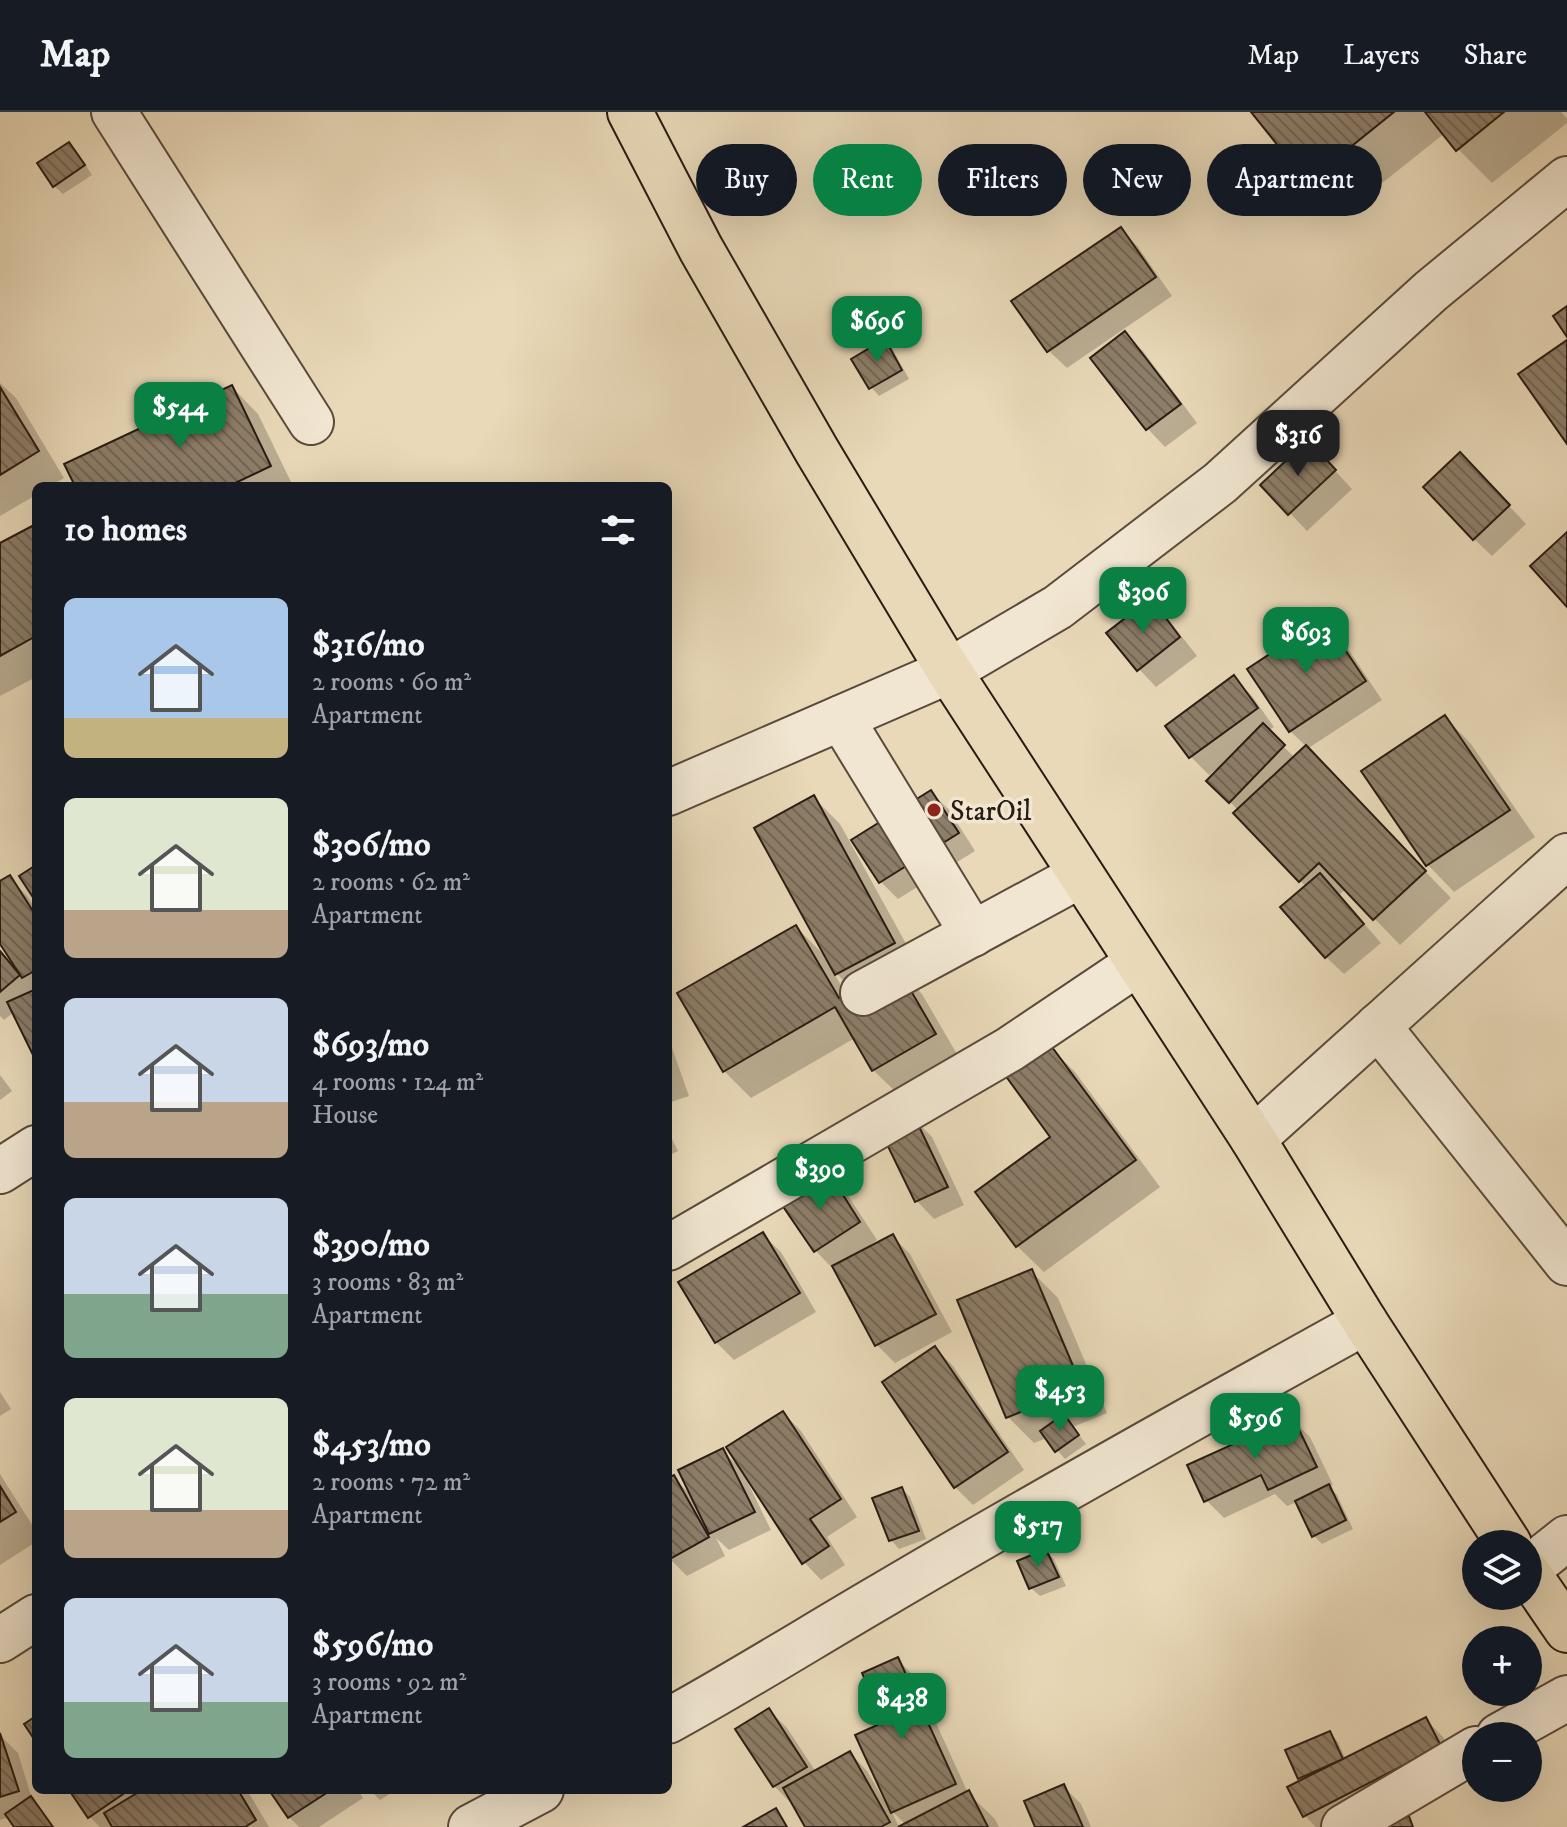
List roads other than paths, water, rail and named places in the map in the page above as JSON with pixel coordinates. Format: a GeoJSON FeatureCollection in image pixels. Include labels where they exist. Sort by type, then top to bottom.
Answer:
{"type":"FeatureCollection","features":[{"type":"Feature","properties":{"kind":"main road"},"geometry":{"type":"LineString","coordinates":[[630,112],[701,249],[949,671],[1253,1139],[1365,1322],[1500,1530]]}},
{"type":"Feature","properties":{"kind":"main road"},"geometry":{"type":"LineString","coordinates":[[1542,1592],[1567,1630]]}},
{"type":"Feature","properties":{"kind":"street"},"geometry":{"type":"LineString","coordinates":[[114,112],[311,422]]}},
{"type":"Feature","properties":{"kind":"street"},"geometry":{"type":"LineString","coordinates":[[672,791],[949,671],[1058,607],[1220,483],[1431,291],[1567,179]]}},
{"type":"Feature","properties":{"kind":"street"},"geometry":{"type":"LineString","coordinates":[[841,718],[973,934]]}},
{"type":"Feature","properties":{"kind":"street"},"geometry":{"type":"LineString","coordinates":[[1253,1139],[1567,856]]}},
{"type":"Feature","properties":{"kind":"street"},"geometry":{"type":"LineString","coordinates":[[863,993],[1081,875]]}},
{"type":"Feature","properties":{"kind":"street"},"geometry":{"type":"LineString","coordinates":[[672,1246],[1010,1049],[1138,963]]}},
{"type":"Feature","properties":{"kind":"street"},"geometry":{"type":"LineString","coordinates":[[1378,1026],[1567,1263]]}},
{"type":"Feature","properties":{"kind":"street"},"geometry":{"type":"LineString","coordinates":[[0,1171],[32,1151]]}},
{"type":"Feature","properties":{"kind":"street"},"geometry":{"type":"LineString","coordinates":[[672,1719],[1140,1446],[1365,1322]]}},
{"type":"Feature","properties":{"kind":"street"},"geometry":{"type":"LineString","coordinates":[[1542,1559],[1567,1538]]}},
{"type":"Feature","properties":{"kind":"street"},"geometry":{"type":"LineString","coordinates":[[0,1640],[32,1620]]}},
{"type":"Feature","properties":{"kind":"street"},"geometry":{"type":"LineString","coordinates":[[1524,1722],[1567,1698]]}},
{"type":"Feature","properties":{"kind":"street"},"geometry":{"type":"LineString","coordinates":[[1344,1827],[1462,1757]]}},
{"type":"Feature","properties":{"kind":"street"},"geometry":{"type":"LineString","coordinates":[[471,1827],[533,1794]]}},
{"type":"Feature","properties":{"kind":"place","name":"StarOil"},"geometry":{"type":"Point","coordinates":[934,810]}}]}
